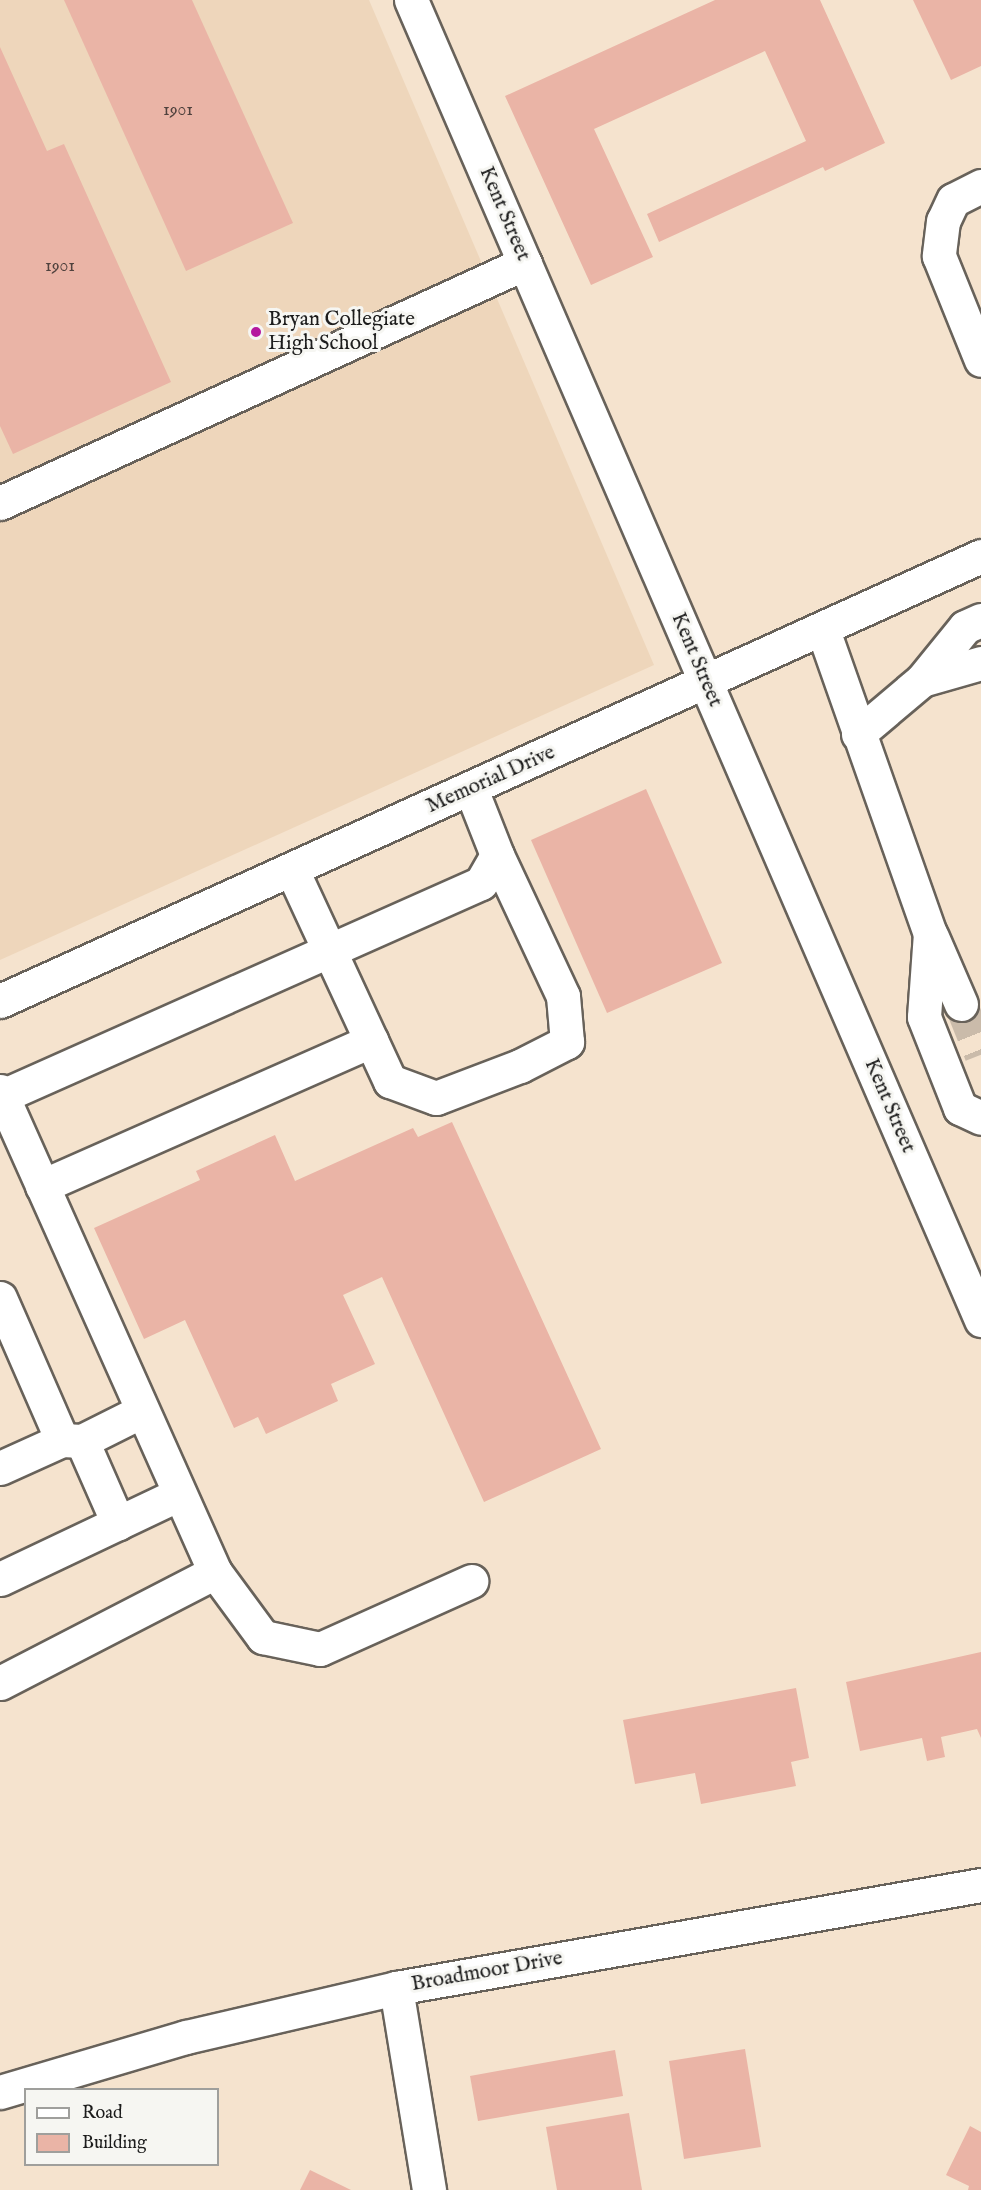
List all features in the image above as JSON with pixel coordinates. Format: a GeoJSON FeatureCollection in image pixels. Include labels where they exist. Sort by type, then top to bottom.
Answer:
{"type":"FeatureCollection","features":[{"type":"Feature","properties":{"kind":"street","name":"Kent Street"},"geometry":{"type":"LineString","coordinates":[[411,0],[981,1320]]}},
{"type":"Feature","properties":{"kind":"street"},"geometry":{"type":"LineString","coordinates":[[981,186],[953,200],[943,221],[939,256],[981,360]]}},
{"type":"Feature","properties":{"kind":"street"},"geometry":{"type":"LineString","coordinates":[[0,503],[525,263]]}},
{"type":"Feature","properties":{"kind":"street","name":"Memorial Drive"},"geometry":{"type":"LineString","coordinates":[[0,1001],[823,630],[981,556]]}},
{"type":"Feature","properties":{"kind":"street"},"geometry":{"type":"LineString","coordinates":[[858,734],[922,680],[965,627],[981,620]]}},
{"type":"Feature","properties":{"kind":"street"},"geometry":{"type":"LineString","coordinates":[[823,630],[930,933],[961,1004]]}},
{"type":"Feature","properties":{"kind":"street"},"geometry":{"type":"LineString","coordinates":[[922,680],[981,663]]}},
{"type":"Feature","properties":{"kind":"street"},"geometry":{"type":"LineString","coordinates":[[292,870],[390,1081],[436,1098],[520,1066],[567,1042],[563,996],[497,855],[471,789]]}},
{"type":"Feature","properties":{"kind":"street"},"geometry":{"type":"LineString","coordinates":[[471,1581],[320,1649],[263,1636],[215,1572],[1,1095],[330,953],[482,883],[497,855]]}},
{"type":"Feature","properties":{"kind":"street"},"geometry":{"type":"LineString","coordinates":[[930,933],[924,1017],[960,1107],[981,1118]]}},
{"type":"Feature","properties":{"kind":"street"},"geometry":{"type":"LineString","coordinates":[[42,1186],[372,1041]]}},
{"type":"Feature","properties":{"kind":"street"},"geometry":{"type":"LineString","coordinates":[[0,1298],[72,1440],[118,1523]]}},
{"type":"Feature","properties":{"kind":"street"},"geometry":{"type":"LineString","coordinates":[[0,1468],[142,1411]]}},
{"type":"Feature","properties":{"kind":"street"},"geometry":{"type":"LineString","coordinates":[[0,1579],[179,1494]]}},
{"type":"Feature","properties":{"kind":"street"},"geometry":{"type":"LineString","coordinates":[[0,1683],[215,1572]]}},
{"type":"Feature","properties":{"kind":"street","name":"Broadmoor Drive"},"geometry":{"type":"LineString","coordinates":[[0,2092],[186,2037],[396,1988],[981,1885]]}},
{"type":"Feature","properties":{"kind":"street"},"geometry":{"type":"LineString","coordinates":[[396,1988],[429,2190]]}},
{"type":"Feature","properties":{"kind":"shaded area","name":"Bryan Collegiate High School"},"geometry":{"type":"Polygon","coordinates":[[[0,0],[369,0],[654,665],[0,960],[0,0]]]}},
{"type":"Feature","properties":{"kind":"building"},"geometry":{"type":"Polygon","coordinates":[[[64,0],[192,0],[293,223],[186,271],[64,0]]]}},
{"type":"Feature","properties":{"kind":"building"},"geometry":{"type":"Polygon","coordinates":[[[715,0],[820,0],[885,143],[825,171],[823,167],[659,242],[647,214],[806,141],[765,51],[594,129],[653,257],[591,285],[505,96],[715,0]]]}},
{"type":"Feature","properties":{"kind":"building"},"geometry":{"type":"Polygon","coordinates":[[[913,0],[981,0],[981,66],[951,80],[913,0]]]}},
{"type":"Feature","properties":{"kind":"building"},"geometry":{"type":"Polygon","coordinates":[[[0,47],[47,151],[64,144],[171,382],[13,454],[0,426],[0,47]]]}},
{"type":"Feature","properties":{"kind":"building"},"geometry":{"type":"Polygon","coordinates":[[[646,789],[722,963],[607,1013],[531,840],[646,789]]]}},
{"type":"Feature","properties":{"kind":"building"},"geometry":{"type":"Polygon","coordinates":[[[452,1122],[601,1449],[484,1502],[382,1277],[343,1295],[375,1364],[331,1384],[338,1401],[266,1434],[258,1417],[234,1428],[185,1320],[144,1339],[94,1228],[200,1180],[196,1171],[275,1135],[295,1181],[413,1128],[418,1137],[452,1122]]]}},
{"type":"Feature","properties":{"kind":"building"},"geometry":{"type":"Polygon","coordinates":[[[981,1652],[981,1738],[977,1729],[941,1737],[945,1757],[927,1761],[922,1738],[860,1751],[846,1682],[981,1652]]]}},
{"type":"Feature","properties":{"kind":"building"},"geometry":{"type":"Polygon","coordinates":[[[796,1688],[809,1758],[791,1762],[796,1786],[701,1804],[695,1773],[635,1784],[623,1720],[796,1688]]]}},
{"type":"Feature","properties":{"kind":"building"},"geometry":{"type":"Polygon","coordinates":[[[745,2049],[761,2147],[684,2159],[669,2061],[745,2049]]]}},
{"type":"Feature","properties":{"kind":"building"},"geometry":{"type":"Polygon","coordinates":[[[615,2050],[623,2096],[478,2121],[470,2076],[615,2050]]]}},
{"type":"Feature","properties":{"kind":"building"},"geometry":{"type":"Polygon","coordinates":[[[629,2113],[642,2190],[557,2190],[546,2127],[629,2113]]]}},
{"type":"Feature","properties":{"kind":"building"},"geometry":{"type":"Polygon","coordinates":[[[970,2126],[981,2132],[981,2190],[968,2190],[969,2186],[946,2175],[970,2126]]]}},
{"type":"Feature","properties":{"kind":"building"},"geometry":{"type":"Polygon","coordinates":[[[310,2170],[351,2190],[300,2190],[310,2170]]]}},
{"type":"Feature","properties":{"kind":"tunnel"},"geometry":{"type":"LineString","coordinates":[[961,1004],[981,1054]]}},
{"type":"Feature","properties":{"kind":"place","name":"Bryan Collegiate High School"},"geometry":{"type":"Point","coordinates":[256,332]}}]}
